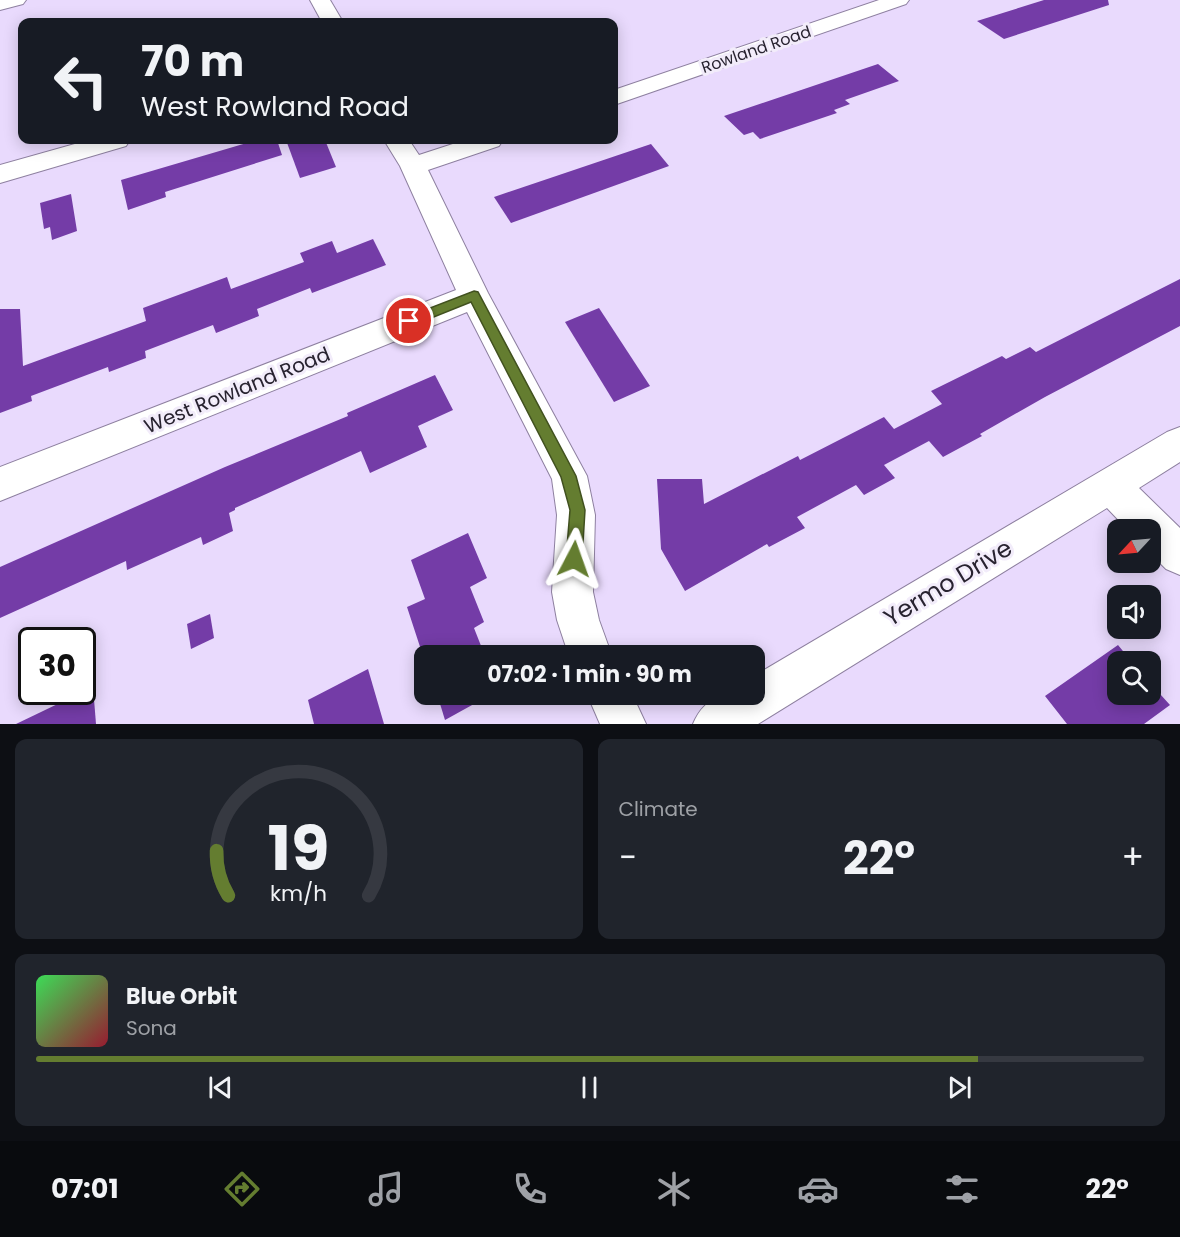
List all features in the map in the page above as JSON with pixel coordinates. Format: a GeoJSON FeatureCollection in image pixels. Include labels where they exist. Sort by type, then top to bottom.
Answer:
{"type":"FeatureCollection","features":[{"type":"Feature","properties":{"kind":"street"},"geometry":{"type":"LineString","coordinates":[[0,4],[16,0]]}},
{"type":"Feature","properties":{"kind":"street"},"geometry":{"type":"LineString","coordinates":[[320,0],[330,18]]}},
{"type":"Feature","properties":{"kind":"street","name":"Rowland Road"},"geometry":{"type":"LineString","coordinates":[[618,97],[899,0]]}},
{"type":"Feature","properties":{"kind":"street"},"geometry":{"type":"LineString","coordinates":[[0,174],[103,144]]}},
{"type":"Feature","properties":{"kind":"street"},"geometry":{"type":"LineString","coordinates":[[464,144],[405,153],[474,296],[569,476],[577,510],[572,585],[579,628],[586,645]]}},
{"type":"Feature","properties":{"kind":"street","name":"West Rowland Road"},"geometry":{"type":"LineString","coordinates":[[0,484],[474,296]]}},
{"type":"Feature","properties":{"kind":"street","name":"Yermo Drive"},"geometry":{"type":"LineString","coordinates":[[716,724],[1180,444]]}},
{"type":"Feature","properties":{"kind":"street"},"geometry":{"type":"LineString","coordinates":[[1110,485],[1180,555]]}},
{"type":"Feature","properties":{"kind":"street"},"geometry":{"type":"LineString","coordinates":[[614,705],[623,724]]}},
{"type":"Feature","properties":{"kind":"building"},"geometry":{"type":"Polygon","coordinates":[[[1044,0],[1108,0],[1109,5],[1004,39],[977,21],[1044,0]]]}},
{"type":"Feature","properties":{"kind":"building"},"geometry":{"type":"Polygon","coordinates":[[[878,64],[899,81],[845,100],[850,104],[834,110],[837,113],[760,139],[753,132],[744,135],[724,116],[878,64]]]}},
{"type":"Feature","properties":{"kind":"building"},"geometry":{"type":"Polygon","coordinates":[[[243,144],[278,144],[282,155],[165,192],[166,197],[128,210],[121,180],[243,144]]]}},
{"type":"Feature","properties":{"kind":"building"},"geometry":{"type":"Polygon","coordinates":[[[287,144],[327,144],[336,167],[300,178],[287,144]]]}},
{"type":"Feature","properties":{"kind":"building"},"geometry":{"type":"Polygon","coordinates":[[[651,144],[669,166],[511,223],[494,197],[651,144]]]}},
{"type":"Feature","properties":{"kind":"building"},"geometry":{"type":"Polygon","coordinates":[[[71,194],[77,231],[52,240],[50,227],[44,229],[40,203],[71,194]]]}},
{"type":"Feature","properties":{"kind":"building"},"geometry":{"type":"Polygon","coordinates":[[[373,239],[386,265],[312,293],[310,288],[257,309],[259,316],[216,333],[213,325],[145,351],[146,358],[109,372],[108,367],[31,396],[32,401],[0,413],[0,309],[20,309],[23,366],[146,321],[143,308],[227,277],[231,289],[304,262],[300,253],[332,241],[337,253],[373,239]]]}},
{"type":"Feature","properties":{"kind":"building"},"geometry":{"type":"Polygon","coordinates":[[[1180,279],[1180,326],[1045,397],[943,457],[929,441],[884,465],[895,478],[864,495],[856,485],[797,517],[805,528],[769,547],[767,544],[685,591],[661,549],[657,479],[702,479],[704,504],[798,456],[800,460],[884,417],[894,429],[942,404],[931,391],[1002,356],[1006,359],[1030,347],[1036,352],[1180,279]]]}},
{"type":"Feature","properties":{"kind":"building"},"geometry":{"type":"Polygon","coordinates":[[[599,308],[650,386],[614,402],[565,322],[599,308]]]}},
{"type":"Feature","properties":{"kind":"building"},"geometry":{"type":"Polygon","coordinates":[[[435,375],[453,410],[418,426],[427,447],[370,473],[361,451],[235,508],[229,513],[233,531],[203,545],[201,537],[127,570],[126,561],[0,618],[0,567],[225,467],[348,416],[347,413],[435,375]]]}},
{"type":"Feature","properties":{"kind":"building"},"geometry":{"type":"Polygon","coordinates":[[[468,533],[487,578],[470,587],[484,622],[474,628],[481,645],[419,645],[407,607],[425,599],[411,560],[468,533]]]}},
{"type":"Feature","properties":{"kind":"building"},"geometry":{"type":"Polygon","coordinates":[[[210,614],[214,638],[191,649],[187,624],[210,614]]]}},
{"type":"Feature","properties":{"kind":"building"},"geometry":{"type":"Polygon","coordinates":[[[1118,645],[1123,651],[1109,651],[1118,645]]]}},
{"type":"Feature","properties":{"kind":"building"},"geometry":{"type":"Polygon","coordinates":[[[1107,653],[1107,705],[1161,705],[1161,695],[1170,705],[1144,724],[1067,724],[1045,696],[1107,653]]]}},
{"type":"Feature","properties":{"kind":"building"},"geometry":{"type":"Polygon","coordinates":[[[368,669],[384,724],[314,724],[308,700],[368,669]]]}},
{"type":"Feature","properties":{"kind":"building"},"geometry":{"type":"Polygon","coordinates":[[[56,705],[94,705],[96,724],[16,724],[56,705]]]}},
{"type":"Feature","properties":{"kind":"building"},"geometry":{"type":"Polygon","coordinates":[[[440,705],[472,705],[445,720],[440,705]]]}},
{"type":"Feature","properties":{"kind":"route"},"geometry":{"type":"LineString","coordinates":[[409,321],[474,296],[569,476],[577,510],[574,559]]}}]}
